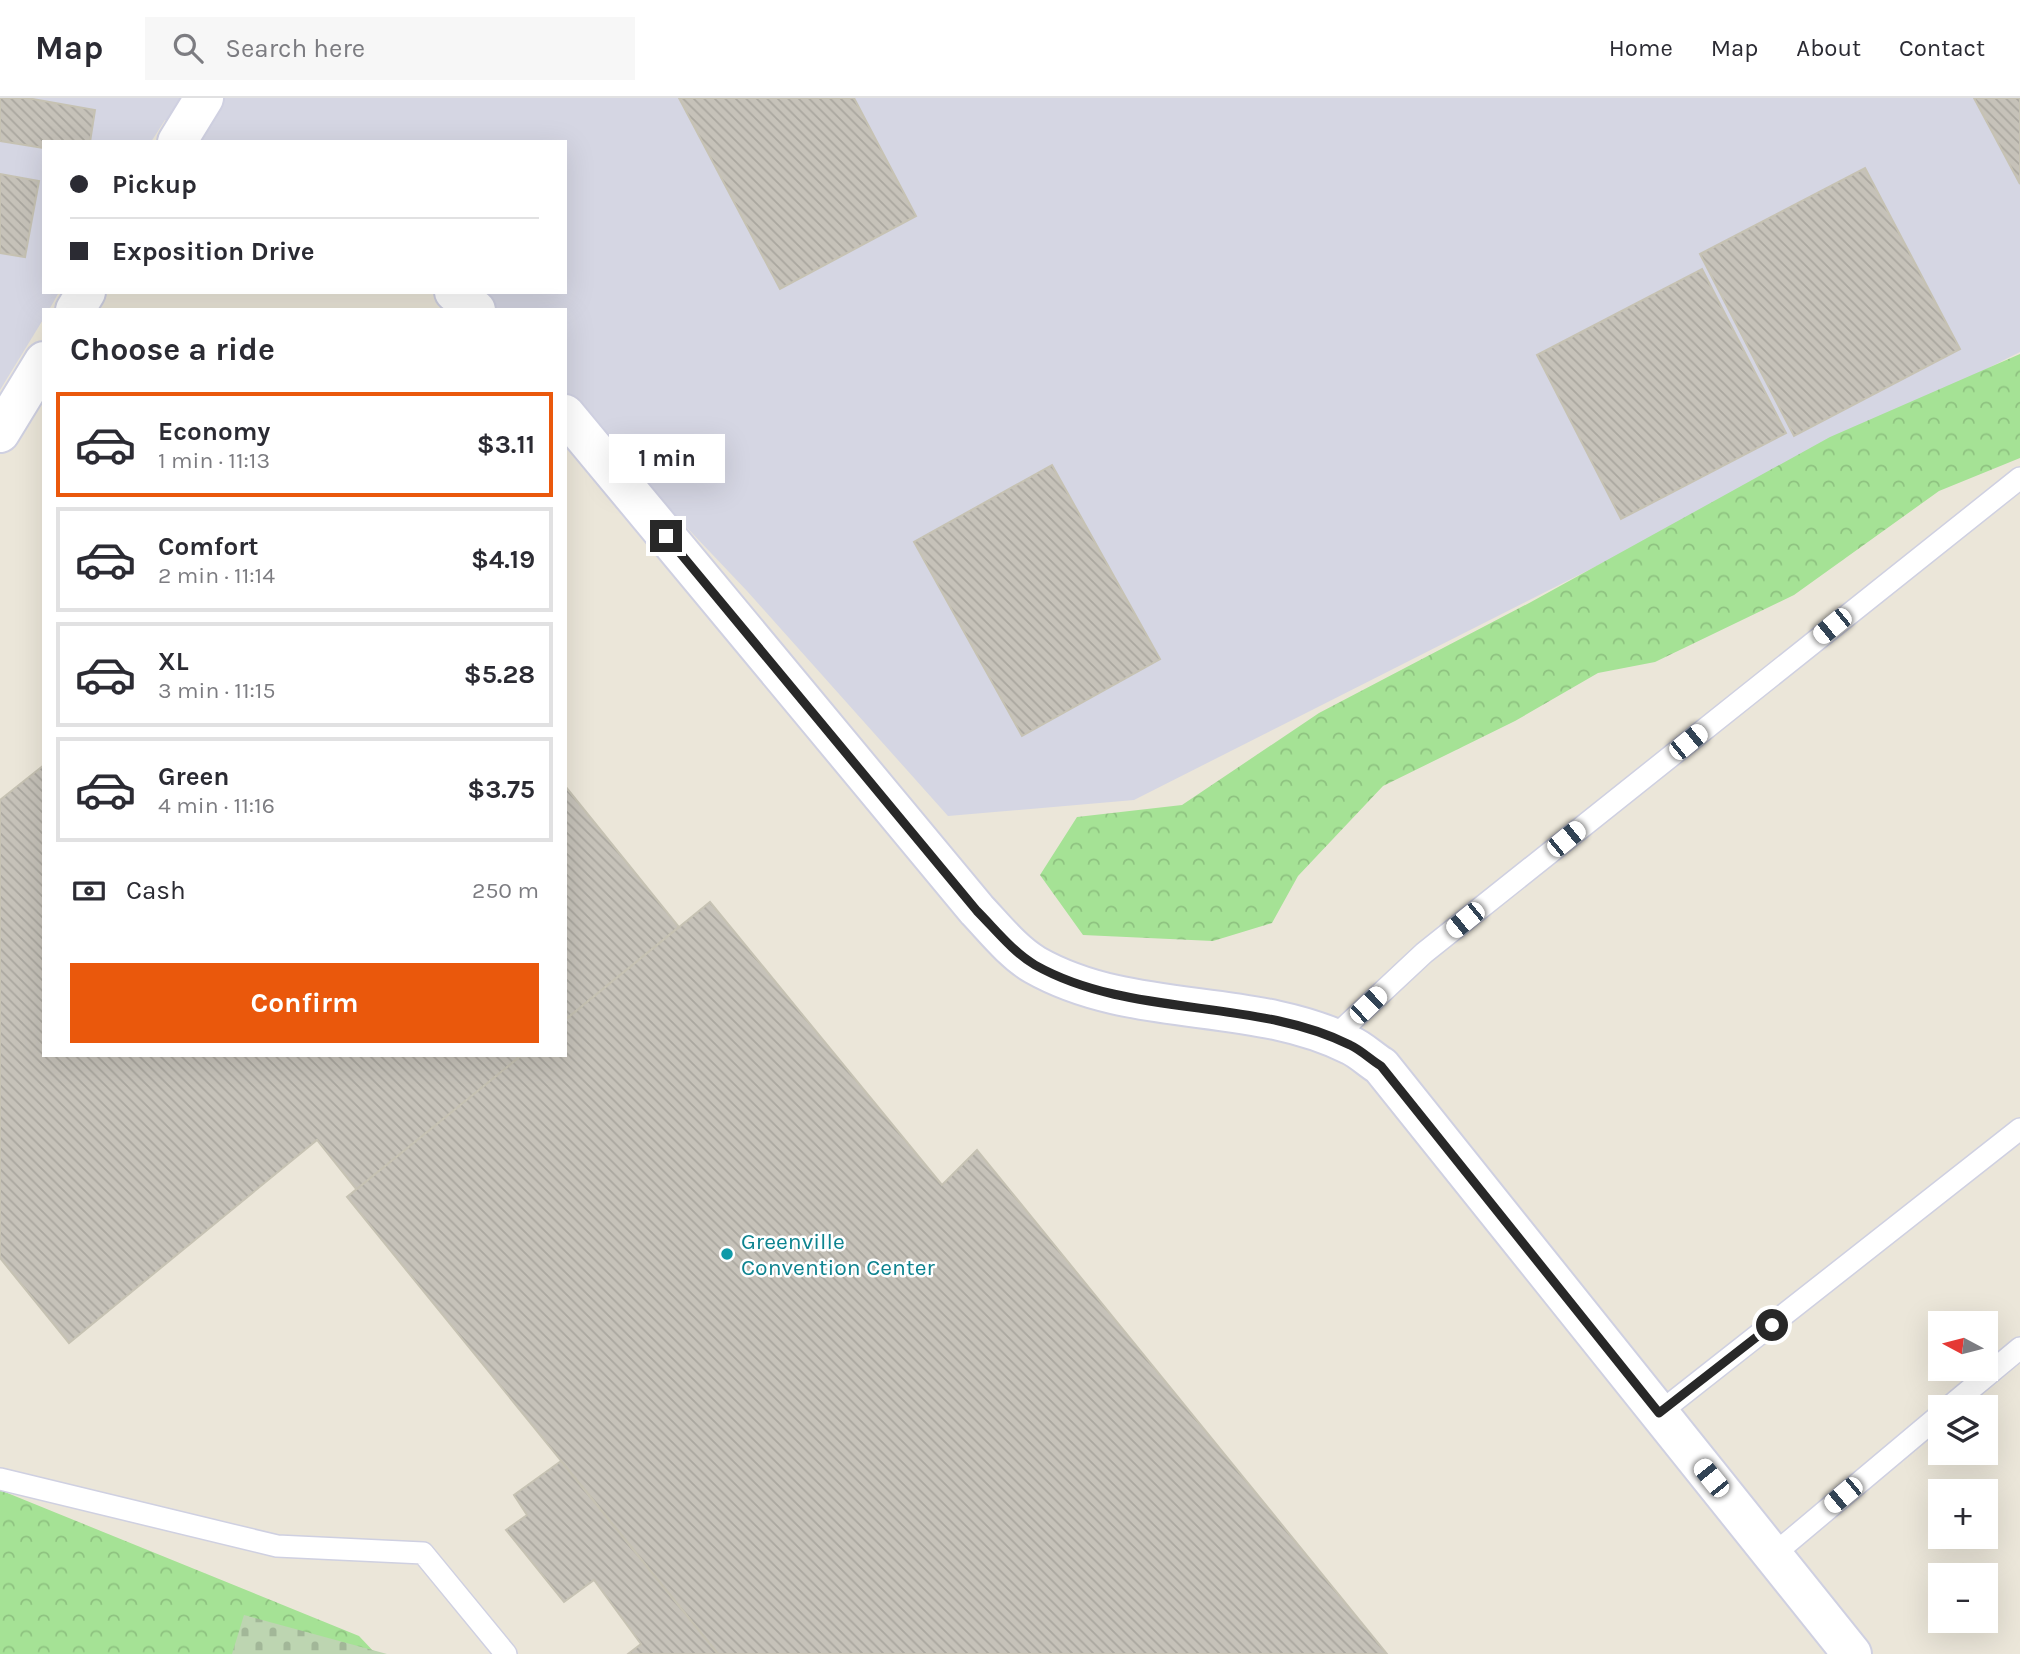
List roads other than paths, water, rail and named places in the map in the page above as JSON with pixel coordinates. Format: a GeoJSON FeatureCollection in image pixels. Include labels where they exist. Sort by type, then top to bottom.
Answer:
{"type":"FeatureCollection","features":[{"type":"Feature","properties":{"kind":"street"},"geometry":{"type":"LineString","coordinates":[[186,139],[204,98]]}},
{"type":"Feature","properties":{"kind":"street"},"geometry":{"type":"LineString","coordinates":[[456,294],[474,308]]}},
{"type":"Feature","properties":{"kind":"street"},"geometry":{"type":"LineString","coordinates":[[0,433],[42,364]]}},
{"type":"Feature","properties":{"kind":"street"},"geometry":{"type":"LineString","coordinates":[[567,416],[977,911],[1035,965],[1078,983],[1144,1002],[1297,1026],[1350,1045],[1381,1066],[1852,1654]]}},
{"type":"Feature","properties":{"kind":"lane"},"geometry":{"type":"LineString","coordinates":[[1332,1039],[1435,944],[2020,478]]}},
{"type":"Feature","properties":{"kind":"lane"},"geometry":{"type":"LineString","coordinates":[[1659,1413],[2020,1129]]}},
{"type":"Feature","properties":{"kind":"lane"},"geometry":{"type":"LineString","coordinates":[[1963,1395],[2020,1348]]}},
{"type":"Feature","properties":{"kind":"lane"},"geometry":{"type":"LineString","coordinates":[[1773,1555],[1928,1425]]}},
{"type":"Feature","properties":{"kind":"lane"},"geometry":{"type":"LineString","coordinates":[[0,1479],[277,1546],[423,1553],[506,1654]]}},
{"type":"Feature","properties":{"kind":"place","name":"Greenville Convention Center"},"geometry":{"type":"Point","coordinates":[727,1254]}}]}
